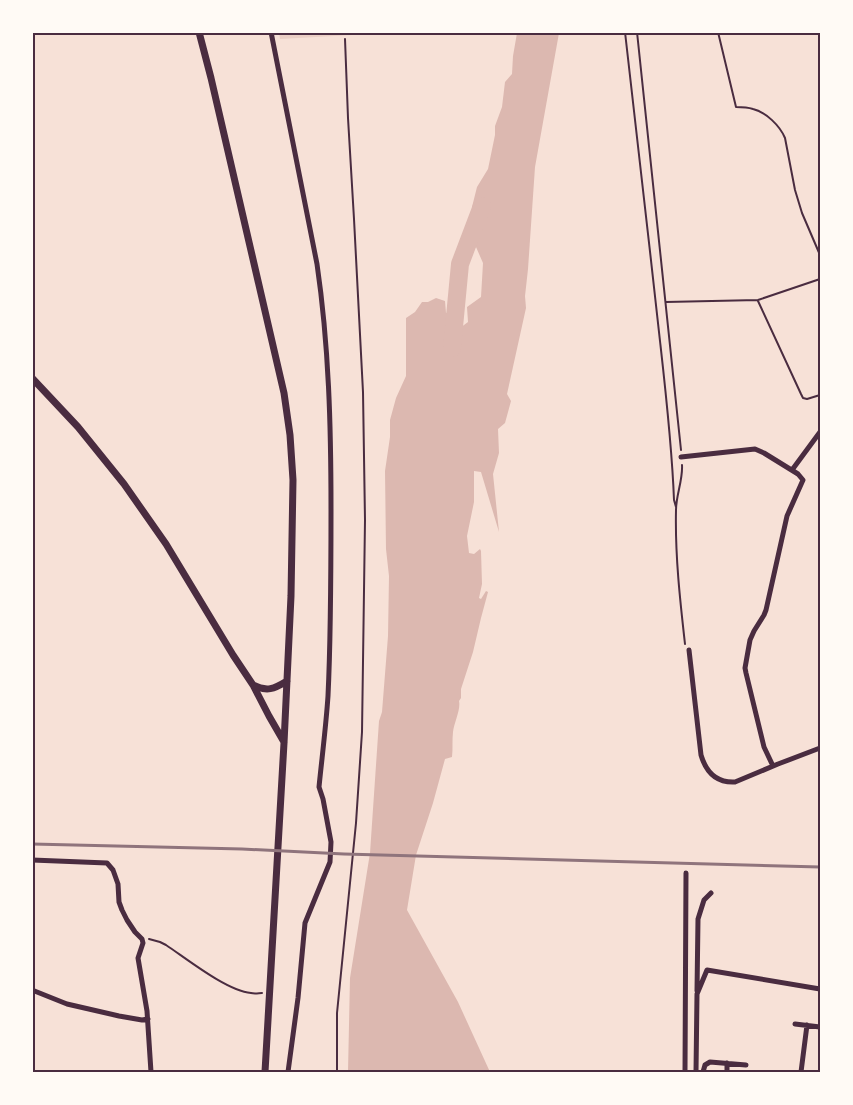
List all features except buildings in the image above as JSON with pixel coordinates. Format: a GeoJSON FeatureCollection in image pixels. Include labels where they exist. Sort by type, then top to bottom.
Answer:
{"type":"FeatureCollection","features":[{"type":"Feature","properties":{"kind":"street"},"geometry":{"type":"LineString","coordinates":[[199,32],[212,78],[281,384],[290,435],[293,480],[287,682],[265,1072]]}},
{"type":"Feature","properties":{"kind":"street"},"geometry":{"type":"LineString","coordinates":[[271,32],[321,292],[327,351],[331,433],[331,591],[328,688],[319,787],[331,842],[330,862],[305,923],[298,998],[288,1072]]}},
{"type":"Feature","properties":{"kind":"street"},"geometry":{"type":"LineString","coordinates":[[32,378],[78,427],[124,484],[166,544],[237,662],[253,684],[284,743]]}},
{"type":"Feature","properties":{"kind":"street"},"geometry":{"type":"LineString","coordinates":[[792,470],[820,432]]}},
{"type":"Feature","properties":{"kind":"street"},"geometry":{"type":"LineString","coordinates":[[681,457],[755,449],[792,470],[803,480],[787,516],[766,610],[750,640],[746,668],[747,680],[762,740],[773,766]]}},
{"type":"Feature","properties":{"kind":"street"},"geometry":{"type":"LineString","coordinates":[[689,650],[701,755],[708,771],[714,777],[727,782],[735,782],[820,748]]}},
{"type":"Feature","properties":{"kind":"street"},"geometry":{"type":"LineString","coordinates":[[253,684],[267,690],[287,682]]}},
{"type":"Feature","properties":{"kind":"street"},"geometry":{"type":"LineString","coordinates":[[32,860],[107,863],[113,870],[118,884],[119,902],[122,910],[143,941],[138,958],[148,1019],[151,1072]]}},
{"type":"Feature","properties":{"kind":"street"},"geometry":{"type":"LineString","coordinates":[[685,1072],[686,873]]}},
{"type":"Feature","properties":{"kind":"street"},"geometry":{"type":"LineString","coordinates":[[696,1072],[698,920],[704,900],[711,892]]}},
{"type":"Feature","properties":{"kind":"street"},"geometry":{"type":"LineString","coordinates":[[697,994],[707,970],[820,989]]}},
{"type":"Feature","properties":{"kind":"street"},"geometry":{"type":"LineString","coordinates":[[32,990],[67,1004],[119,1016],[142,1020],[148,1019]]}},
{"type":"Feature","properties":{"kind":"street"},"geometry":{"type":"LineString","coordinates":[[795,1024],[820,1027]]}},
{"type":"Feature","properties":{"kind":"street"},"geometry":{"type":"LineString","coordinates":[[801,1072],[807,1025]]}},
{"type":"Feature","properties":{"kind":"street"},"geometry":{"type":"LineString","coordinates":[[702,1072],[710,1062],[746,1065]]}},
{"type":"Feature","properties":{"kind":"street"},"geometry":{"type":"LineString","coordinates":[[727,1063],[727,1072]]}},
{"type":"Feature","properties":{"kind":"path"},"geometry":{"type":"LineString","coordinates":[[626,32],[672,450],[676,508]]}},
{"type":"Feature","properties":{"kind":"path"},"geometry":{"type":"LineString","coordinates":[[637,32],[683,472],[676,508],[677,551],[685,645],[689,650]]}},
{"type":"Feature","properties":{"kind":"path"},"geometry":{"type":"LineString","coordinates":[[718,32],[736,107],[754,109],[760,112],[776,124],[783,133],[794,190],[820,255]]}},
{"type":"Feature","properties":{"kind":"path"},"geometry":{"type":"LineString","coordinates":[[337,1072],[337,1013],[356,823],[362,732],[364,529],[363,392],[345,39]]}},
{"type":"Feature","properties":{"kind":"path"},"geometry":{"type":"LineString","coordinates":[[666,302],[758,300],[820,279]]}},
{"type":"Feature","properties":{"kind":"path"},"geometry":{"type":"LineString","coordinates":[[758,300],[801,394],[807,399],[820,395]]}},
{"type":"Feature","properties":{"kind":"path"},"geometry":{"type":"LineString","coordinates":[[143,941],[147,938],[160,942],[238,990],[250,993],[270,993]]}},
{"type":"Feature","properties":{"kind":"shaded area"},"geometry":{"type":"Polygon","coordinates":[[[279,32],[381,33],[280,39],[279,32]]]}},
{"type":"Feature","properties":{"kind":"shaded area"},"geometry":{"type":"Polygon","coordinates":[[[517,33],[559,33],[535,167],[525,296],[526,308],[507,394],[511,401],[505,423],[498,429],[499,453],[493,474],[499,532],[481,472],[474,471],[474,502],[467,536],[469,553],[474,554],[480,549],[481,551],[482,584],[479,598],[481,599],[486,591],[488,592],[473,652],[461,689],[461,698],[453,732],[452,757],[445,759],[416,855],[407,910],[458,1002],[490,1072],[348,1072],[350,978],[370,853],[379,721],[382,712],[388,636],[389,576],[386,549],[385,471],[390,437],[390,420],[396,398],[406,376],[406,318],[415,312],[422,302],[428,302],[436,298],[445,301],[446,313],[451,312],[450,323],[460,328],[468,322],[467,307],[481,297],[483,263],[476,247],[472,207],[477,187],[488,169],[495,126],[502,107],[505,82],[512,74],[517,33]]]}},
{"type":"Feature","properties":{"kind":"waterway"},"geometry":{"type":"LineString","coordinates":[[452,348],[460,264],[482,206]]}},
{"type":"Feature","properties":{"kind":"railway"},"geometry":{"type":"LineString","coordinates":[[32,844],[820,867]]}}]}
